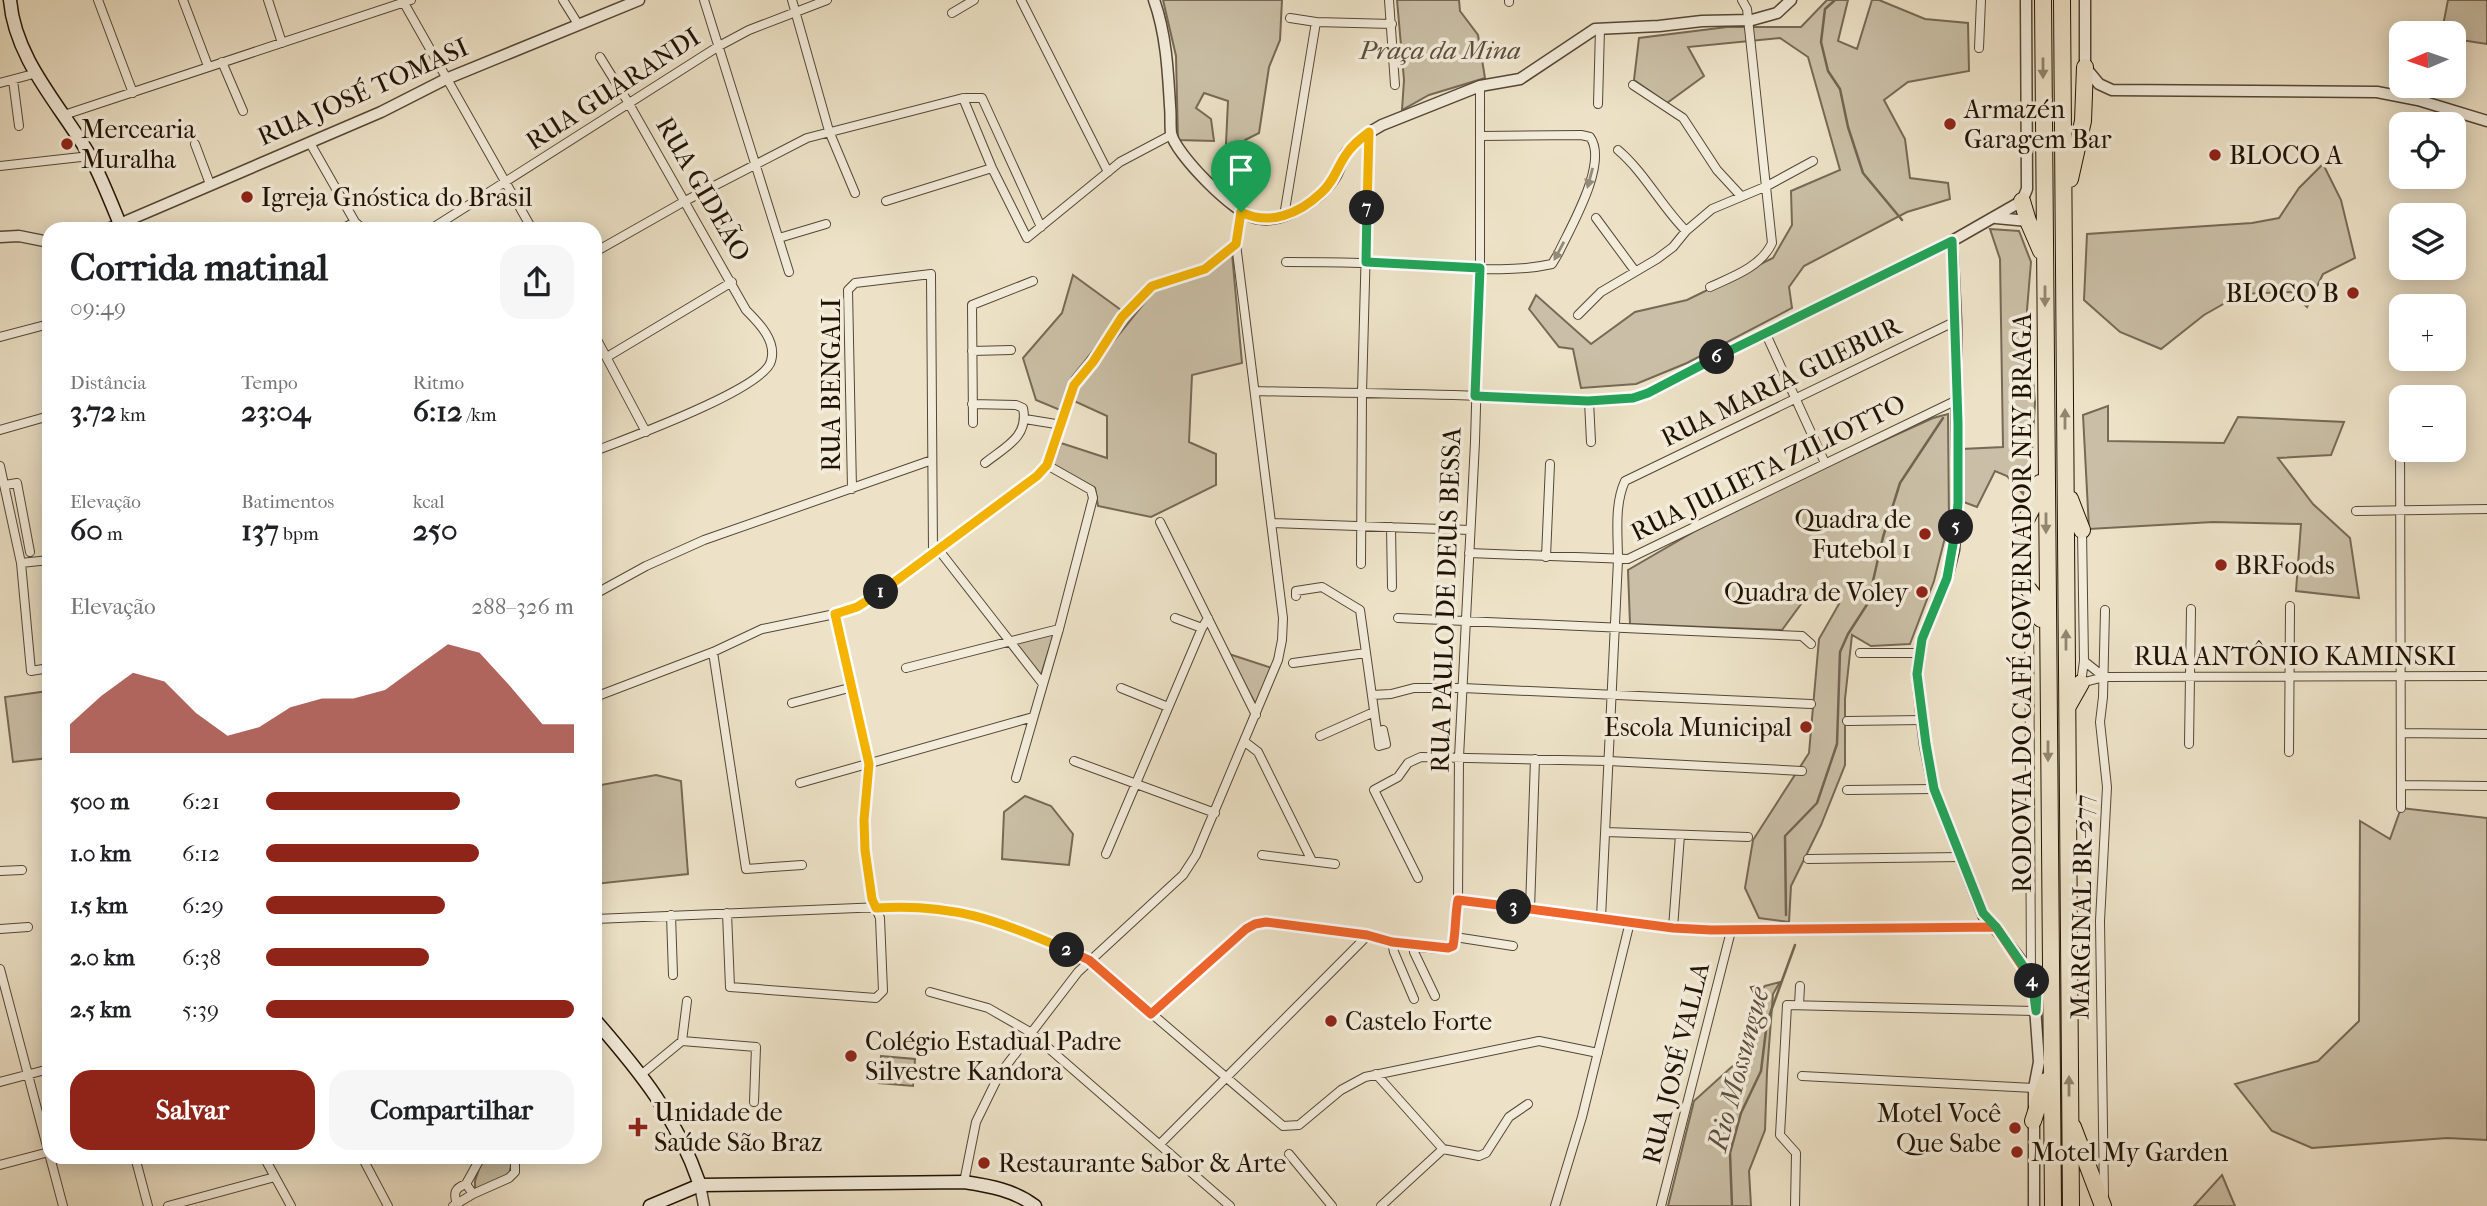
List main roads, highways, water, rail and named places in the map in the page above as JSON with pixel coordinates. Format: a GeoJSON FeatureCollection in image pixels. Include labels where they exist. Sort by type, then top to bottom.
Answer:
{"type":"FeatureCollection","features":[{"type":"Feature","properties":{"kind":"highway","name":"RODOVIA DO CAFÉ GOVERNADOR NEY BRAGA"},"geometry":{"type":"LineString","coordinates":[[2043,0],[2053,1206]]}},
{"type":"Feature","properties":{"kind":"highway","name":"RODOVIA DO CAFÉ GOVERNADOR NEY BRAGA"},"geometry":{"type":"LineString","coordinates":[[2062,0],[2070,1154],[2073,1206]]}},
{"type":"Feature","properties":{"kind":"highway"},"geometry":{"type":"LineString","coordinates":[[2063,209],[2082,128],[2085,67]]}},
{"type":"Feature","properties":{"kind":"highway"},"geometry":{"type":"LineString","coordinates":[[2022,201],[2044,259]]}},
{"type":"Feature","properties":{"kind":"highway"},"geometry":{"type":"LineString","coordinates":[[2024,524],[2038,490],[2046,446]]}},
{"type":"Feature","properties":{"kind":"highway"},"geometry":{"type":"LineString","coordinates":[[2065,487],[2082,530]]}},
{"type":"Feature","properties":{"kind":"highway"},"geometry":{"type":"LineString","coordinates":[[2029,590],[2039,608],[2047,676]]}},
{"type":"Feature","properties":{"kind":"highway"},"geometry":{"type":"LineString","coordinates":[[2067,708],[2081,683]]}},
{"type":"Feature","properties":{"kind":"highway"},"geometry":{"type":"LineString","coordinates":[[2033,1121],[2050,1065]]}},
{"type":"Feature","properties":{"kind":"highway"},"geometry":{"type":"LineString","coordinates":[[2070,1118],[2104,1205]]}},
{"type":"Feature","properties":{"kind":"main road"},"geometry":{"type":"LineString","coordinates":[[7,9],[22,48],[90,156],[115,222]]}},
{"type":"Feature","properties":{"kind":"main road"},"geometry":{"type":"LineString","coordinates":[[602,1028],[642,1074],[674,1123],[700,1185]]}},
{"type":"Feature","properties":{"kind":"main road"},"geometry":{"type":"LineString","coordinates":[[650,1206],[700,1185],[964,1182],[1000,1188],[1026,1199],[1035,1206]]}},
{"type":"Feature","properties":{"kind":"waterway","name":"Rio Mossunguê"},"geometry":{"type":"LineString","coordinates":[[1835,0],[1825,9],[1821,42],[1828,71],[1840,89],[1848,127],[1863,173],[1902,220]]}},
{"type":"Feature","properties":{"kind":"waterway","name":"Rio Mossunguê"},"geometry":{"type":"LineString","coordinates":[[1786,915],[1785,836],[1817,803],[1837,744],[1840,652],[1868,603],[1883,537],[1900,483],[1943,418]]}},
{"type":"Feature","properties":{"kind":"waterway","name":"Rio Mossunguê"},"geometry":{"type":"LineString","coordinates":[[1732,1206],[1730,1153],[1741,1113],[1761,1071],[1767,1022],[1795,945]]}},
{"type":"Feature","properties":{"kind":"place","name":"Armazén Garagem Bar"},"geometry":{"type":"Point","coordinates":[1950,124]}},
{"type":"Feature","properties":{"kind":"place","name":"Mercearia Muralha"},"geometry":{"type":"Point","coordinates":[67,144]}},
{"type":"Feature","properties":{"kind":"place","name":"BLOCO A"},"geometry":{"type":"Point","coordinates":[2215,155]}},
{"type":"Feature","properties":{"kind":"place","name":"Igreja Gnóstica do Brasil"},"geometry":{"type":"Point","coordinates":[247,197]}},
{"type":"Feature","properties":{"kind":"place","name":"BLOCO B"},"geometry":{"type":"Point","coordinates":[2353,293]}},
{"type":"Feature","properties":{"kind":"place","name":"Quadra de Futebol 1"},"geometry":{"type":"Point","coordinates":[1925,534]}},
{"type":"Feature","properties":{"kind":"place","name":"BRFoods"},"geometry":{"type":"Point","coordinates":[2221,565]}},
{"type":"Feature","properties":{"kind":"place","name":"Quadra de Voley"},"geometry":{"type":"Point","coordinates":[1922,592]}},
{"type":"Feature","properties":{"kind":"place","name":"Escola Municipal"},"geometry":{"type":"Point","coordinates":[1806,727]}},
{"type":"Feature","properties":{"kind":"place","name":"Castelo Forte"},"geometry":{"type":"Point","coordinates":[1331,1021]}},
{"type":"Feature","properties":{"kind":"place","name":"Colégio Estadual Padre Silvestre Kandora"},"geometry":{"type":"Point","coordinates":[851,1056]}},
{"type":"Feature","properties":{"kind":"place","name":"Unidade de Saúde São Braz"},"geometry":{"type":"Point","coordinates":[638,1127]}},
{"type":"Feature","properties":{"kind":"place","name":"Motel Você Que Sabe"},"geometry":{"type":"Point","coordinates":[2015,1128]}},
{"type":"Feature","properties":{"kind":"place","name":"Motel My Garden"},"geometry":{"type":"Point","coordinates":[2017,1152]}},
{"type":"Feature","properties":{"kind":"place","name":"Restaurante Sabor & Arte"},"geometry":{"type":"Point","coordinates":[984,1163]}},
{"type":"Feature","properties":{"kind":"park label","name":"Praça da Mina"},"geometry":{"type":"Point","coordinates":[1440,50]}}]}
